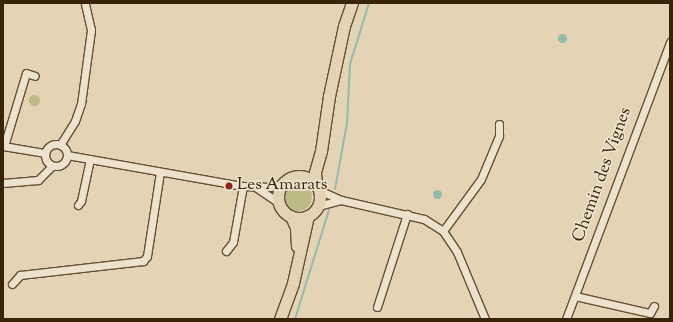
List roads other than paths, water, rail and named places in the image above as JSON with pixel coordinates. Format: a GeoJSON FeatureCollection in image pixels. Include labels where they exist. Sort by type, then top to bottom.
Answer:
{"type":"FeatureCollection","features":[{"type":"Feature","properties":{"kind":"main road"},"geometry":{"type":"LineString","coordinates":[[280,319],[293,283],[308,216],[318,206],[315,172],[324,134],[341,42],[352,3]]}},
{"type":"Feature","properties":{"kind":"main road"},"geometry":{"type":"LineString","coordinates":[[300,176],[312,162],[324,134]]}},
{"type":"Feature","properties":{"kind":"main road"},"geometry":{"type":"LineString","coordinates":[[297,260],[296,228],[291,216],[278,202],[282,184],[295,176],[300,176],[317,187]]}},
{"type":"Feature","properties":{"kind":"main road"},"geometry":{"type":"LineString","coordinates":[[291,216],[308,216]]}},
{"type":"Feature","properties":{"kind":"street"},"geometry":{"type":"LineString","coordinates":[[60,145],[75,121],[81,104],[91,30],[85,3]]}},
{"type":"Feature","properties":{"kind":"street","name":"Chemin des Vignes"},"geometry":{"type":"LineString","coordinates":[[566,319],[615,184],[670,42]]}},
{"type":"Feature","properties":{"kind":"street"},"geometry":{"type":"LineString","coordinates":[[35,76],[26,73],[3,146],[45,153]]}},
{"type":"Feature","properties":{"kind":"street"},"geometry":{"type":"LineString","coordinates":[[443,231],[481,179],[499,136],[499,124]]}},
{"type":"Feature","properties":{"kind":"street"},"geometry":{"type":"LineString","coordinates":[[52,166],[45,159],[45,153],[50,145],[60,145]]}},
{"type":"Feature","properties":{"kind":"street"},"geometry":{"type":"LineString","coordinates":[[60,145],[67,155],[160,172],[243,186],[255,187],[282,184]]}},
{"type":"Feature","properties":{"kind":"street"},"geometry":{"type":"LineString","coordinates":[[3,183],[38,180],[52,166],[62,164],[67,155]]}},
{"type":"Feature","properties":{"kind":"street"},"geometry":{"type":"LineString","coordinates":[[78,205],[82,201],[90,159]]}},
{"type":"Feature","properties":{"kind":"street"},"geometry":{"type":"LineString","coordinates":[[12,284],[20,275],[143,261],[147,256],[160,172]]}},
{"type":"Feature","properties":{"kind":"street"},"geometry":{"type":"LineString","coordinates":[[226,251],[233,242],[243,186]]}},
{"type":"Feature","properties":{"kind":"street"},"geometry":{"type":"LineString","coordinates":[[255,187],[278,202]]}},
{"type":"Feature","properties":{"kind":"street"},"geometry":{"type":"LineString","coordinates":[[317,187],[341,200],[424,219],[443,231],[457,252],[485,319]]}},
{"type":"Feature","properties":{"kind":"street"},"geometry":{"type":"LineString","coordinates":[[318,206],[341,200]]}},
{"type":"Feature","properties":{"kind":"street"},"geometry":{"type":"LineString","coordinates":[[377,306],[407,214]]}},
{"type":"Feature","properties":{"kind":"street"},"geometry":{"type":"LineString","coordinates":[[575,296],[650,313],[654,306]]}},
{"type":"Feature","properties":{"kind":"waterway"},"geometry":{"type":"LineString","coordinates":[[335,189],[347,123],[350,64],[369,3]]}},
{"type":"Feature","properties":{"kind":"waterway"},"geometry":{"type":"LineString","coordinates":[[295,319],[329,210]]}},
{"type":"Feature","properties":{"kind":"place","name":"Les Amarats"},"geometry":{"type":"Point","coordinates":[229,186]}}]}
